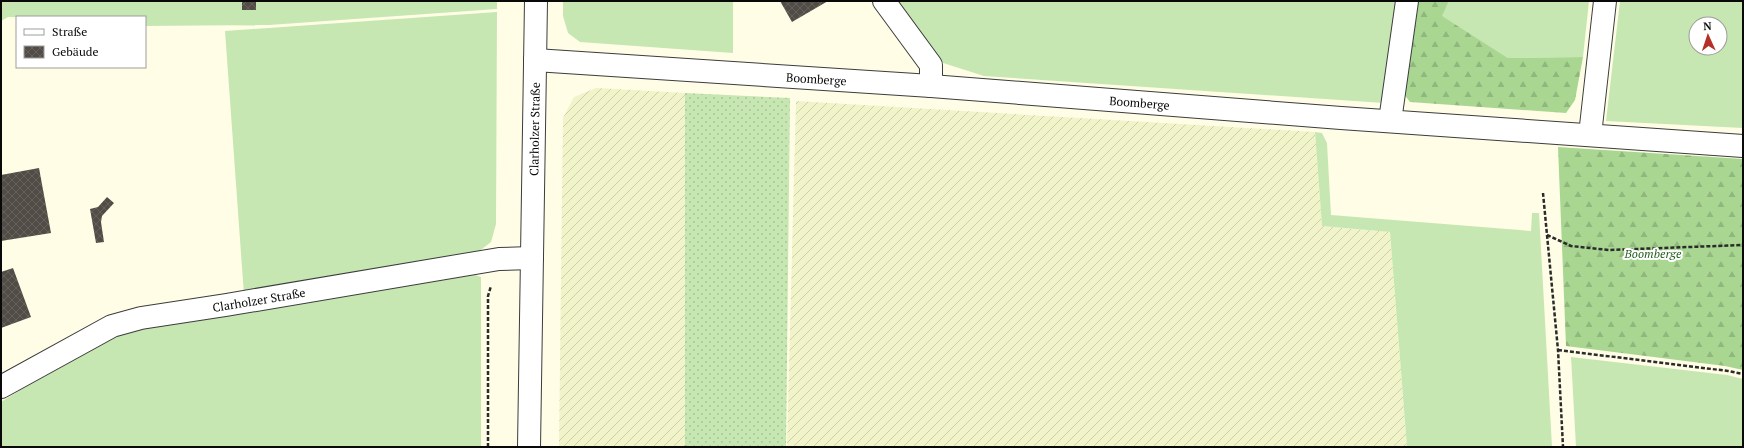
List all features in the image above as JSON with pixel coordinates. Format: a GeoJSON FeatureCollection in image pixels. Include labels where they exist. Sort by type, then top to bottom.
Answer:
{"type":"FeatureCollection","features":[{"type":"Feature","properties":{"kind":"street","name":"Clarholzer Straße"},"geometry":{"type":"LineString","coordinates":[[529,447],[536,1]]}},
{"type":"Feature","properties":{"kind":"street"},"geometry":{"type":"LineString","coordinates":[[884,1],[931,65],[931,86]]}},
{"type":"Feature","properties":{"kind":"street"},"geometry":{"type":"LineString","coordinates":[[1390,120],[1407,1]]}},
{"type":"Feature","properties":{"kind":"street"},"geometry":{"type":"LineString","coordinates":[[1590,135],[1605,1]]}},
{"type":"Feature","properties":{"kind":"street","name":"Boomberge"},"geometry":{"type":"LineString","coordinates":[[535,60],[931,86],[1341,118],[1390,120],[1743,146]]}},
{"type":"Feature","properties":{"kind":"street","name":"Clarholzer Straße"},"geometry":{"type":"LineString","coordinates":[[1,388],[112,326],[141,318],[226,306],[500,260],[532,258]]}},
{"type":"Feature","properties":{"kind":"path"},"geometry":{"type":"LineString","coordinates":[[1543,193],[1558,350],[1564,447]]}},
{"type":"Feature","properties":{"kind":"path"},"geometry":{"type":"LineString","coordinates":[[1547,234],[1571,246],[1609,250],[1743,245]]}},
{"type":"Feature","properties":{"kind":"path"},"geometry":{"type":"LineString","coordinates":[[488,447],[488,296],[500,260]]}},
{"type":"Feature","properties":{"kind":"path"},"geometry":{"type":"LineString","coordinates":[[1558,350],[1743,374]]}},
{"type":"Feature","properties":{"kind":"green space"},"geometry":{"type":"Polygon","coordinates":[[[1,1],[497,1],[497,9],[269,25],[146,26],[146,16],[16,16],[8,17],[1,21],[1,1]]]}},
{"type":"Feature","properties":{"kind":"green space"},"geometry":{"type":"Polygon","coordinates":[[[563,1],[733,1],[733,53],[580,42],[568,33],[563,16],[563,1]]]}},
{"type":"Feature","properties":{"kind":"green space"},"geometry":{"type":"Polygon","coordinates":[[[899,1],[1398,1],[1384,103],[984,76],[940,62],[899,1]]]}},
{"type":"Feature","properties":{"kind":"green space"},"geometry":{"type":"Polygon","coordinates":[[[1412,1],[1449,1],[1442,16],[1508,58],[1583,57],[1575,100],[1566,113],[1410,102],[1403,93],[1412,1]]]}},
{"type":"Feature","properties":{"kind":"green space"},"geometry":{"type":"Polygon","coordinates":[[[1449,1],[1589,1],[1583,57],[1508,58],[1441,16],[1449,1]]]}},
{"type":"Feature","properties":{"kind":"green space"},"geometry":{"type":"Polygon","coordinates":[[[1620,1],[1743,1],[1743,128],[1606,121],[1620,1]]]}},
{"type":"Feature","properties":{"kind":"green space"},"geometry":{"type":"Polygon","coordinates":[[[497,12],[496,224],[491,242],[473,256],[244,295],[225,31],[497,12]]]}},
{"type":"Feature","properties":{"kind":"green space"},"geometry":{"type":"Polygon","coordinates":[[[596,88],[685,93],[685,447],[559,447],[563,118],[574,97],[596,88]]]}},
{"type":"Feature","properties":{"kind":"green space"},"geometry":{"type":"Polygon","coordinates":[[[685,93],[790,98],[786,447],[685,447],[685,93]]]}},
{"type":"Feature","properties":{"kind":"green space"},"geometry":{"type":"Polygon","coordinates":[[[796,101],[1315,132],[1322,226],[1390,232],[1407,447],[787,447],[796,101]]]}},
{"type":"Feature","properties":{"kind":"green space"},"geometry":{"type":"Polygon","coordinates":[[[1315,132],[1322,133],[1327,143],[1331,215],[1531,231],[1532,213],[1539,213],[1552,447],[1407,447],[1390,232],[1322,226],[1315,132]]]}},
{"type":"Feature","properties":{"kind":"green space","name":"Boomberge"},"geometry":{"type":"Polygon","coordinates":[[[1558,147],[1743,159],[1743,370],[1725,366],[1566,346],[1558,147]]]}},
{"type":"Feature","properties":{"kind":"green space"},"geometry":{"type":"Polygon","coordinates":[[[469,273],[481,277],[481,447],[1,447],[1,402],[113,332],[469,273]]]}},
{"type":"Feature","properties":{"kind":"green space"},"geometry":{"type":"Polygon","coordinates":[[[1571,357],[1727,375],[1743,379],[1743,447],[1576,447],[1571,357]]]}},
{"type":"Feature","properties":{"kind":"building"},"geometry":{"type":"Polygon","coordinates":[[[242,1],[256,1],[256,10],[242,10],[242,1]]]}},
{"type":"Feature","properties":{"kind":"building"},"geometry":{"type":"Polygon","coordinates":[[[780,1],[828,1],[792,22],[780,1]]]}},
{"type":"Feature","properties":{"kind":"building"},"geometry":{"type":"Polygon","coordinates":[[[39,168],[51,233],[1,241],[1,175],[39,168]]]}},
{"type":"Feature","properties":{"kind":"building"},"geometry":{"type":"Polygon","coordinates":[[[107,197],[114,203],[102,216],[101,222],[104,242],[96,243],[90,209],[98,207],[107,197]]]}},
{"type":"Feature","properties":{"kind":"building"},"geometry":{"type":"Polygon","coordinates":[[[13,268],[31,317],[1,328],[1,272],[13,268]]]}}]}
